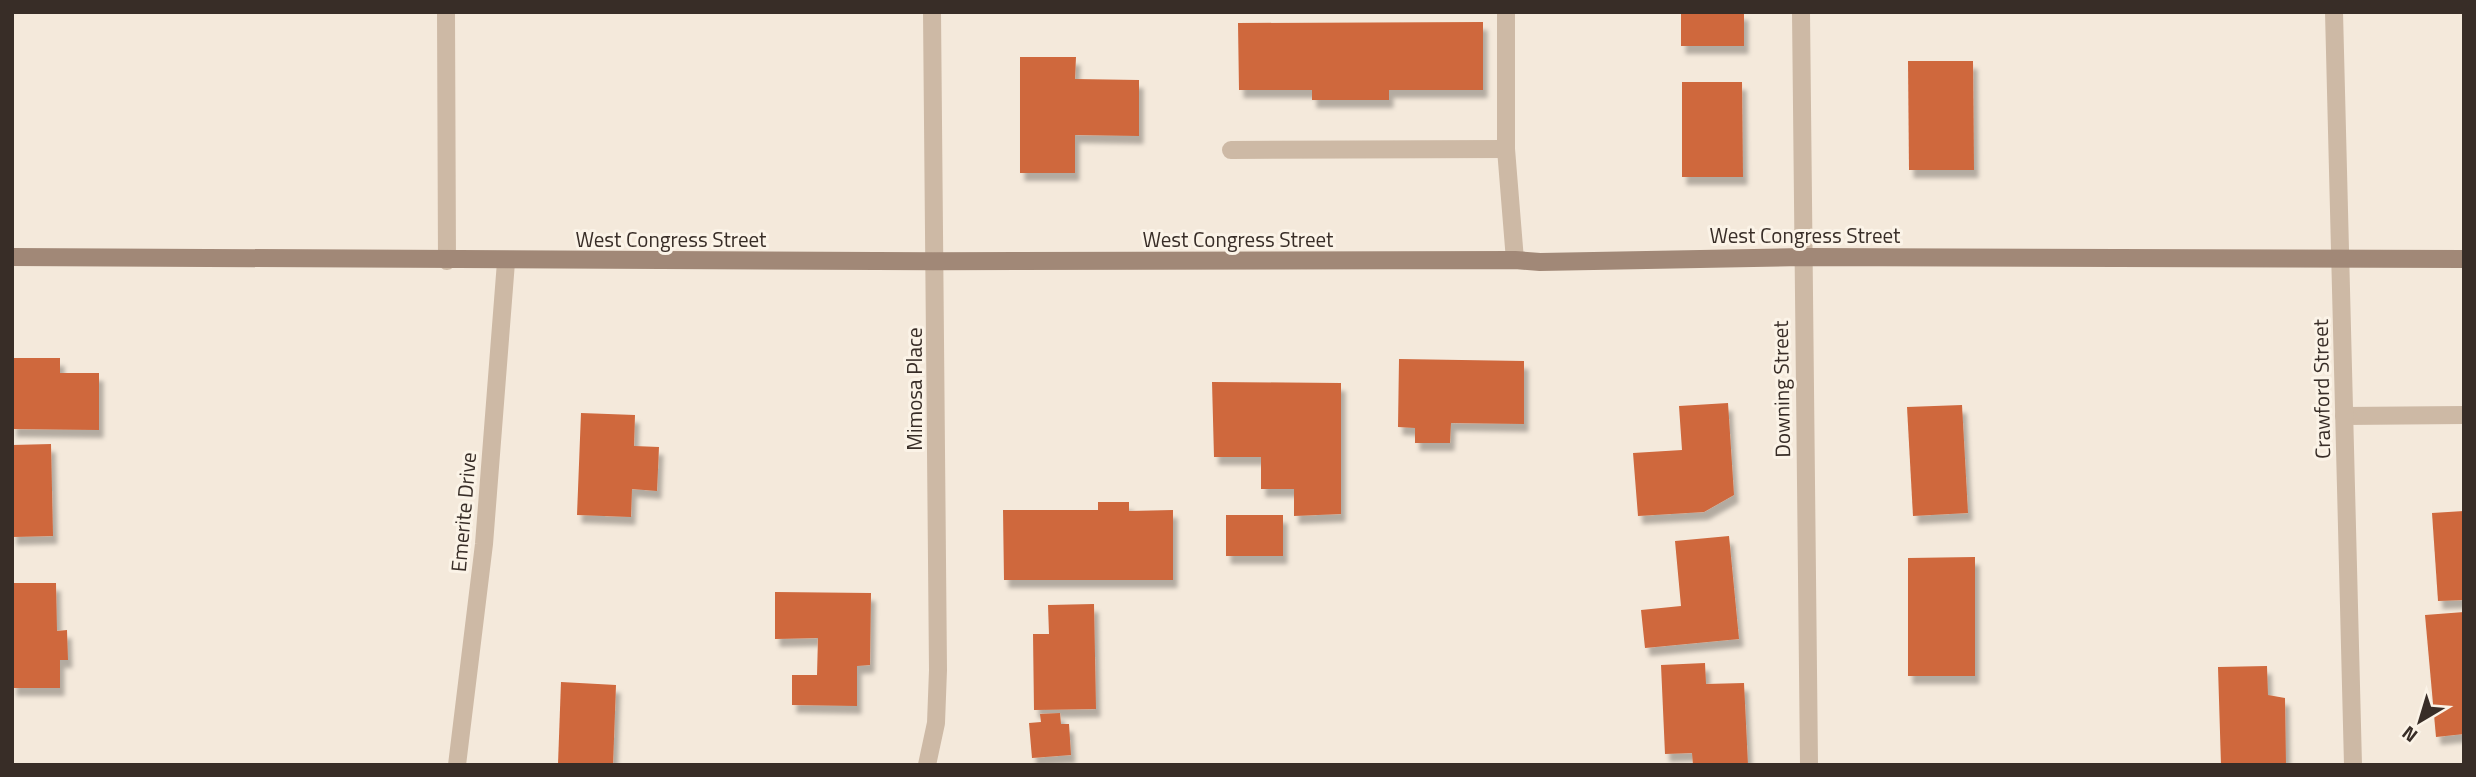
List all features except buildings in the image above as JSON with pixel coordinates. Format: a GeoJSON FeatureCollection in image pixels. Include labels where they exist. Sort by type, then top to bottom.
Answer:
{"type":"FeatureCollection","features":[{"type":"Feature","properties":{"kind":"main road","name":"West Congress Street"},"geometry":{"type":"LineString","coordinates":[[12,257],[936,263],[1540,262],[1802,257],[2464,259]]}},
{"type":"Feature","properties":{"kind":"street"},"geometry":{"type":"LineString","coordinates":[[446,12],[447,261]]}},
{"type":"Feature","properties":{"kind":"street","name":"Mimosa Place"},"geometry":{"type":"LineString","coordinates":[[927,765],[936,723],[938,670],[932,12]]}},
{"type":"Feature","properties":{"kind":"street"},"geometry":{"type":"LineString","coordinates":[[1506,12],[1506,149],[1515,260]]}},
{"type":"Feature","properties":{"kind":"street","name":"Downing Street"},"geometry":{"type":"LineString","coordinates":[[1801,12],[1809,765]]}},
{"type":"Feature","properties":{"kind":"street","name":"Crawford Street"},"geometry":{"type":"LineString","coordinates":[[2334,12],[2353,765]]}},
{"type":"Feature","properties":{"kind":"street"},"geometry":{"type":"LineString","coordinates":[[1231,150],[1506,149]]}},
{"type":"Feature","properties":{"kind":"street","name":"Emerite Drive"},"geometry":{"type":"LineString","coordinates":[[457,765],[484,544],[506,262]]}},
{"type":"Feature","properties":{"kind":"street"},"geometry":{"type":"LineString","coordinates":[[2344,416],[2464,415]]}}]}
